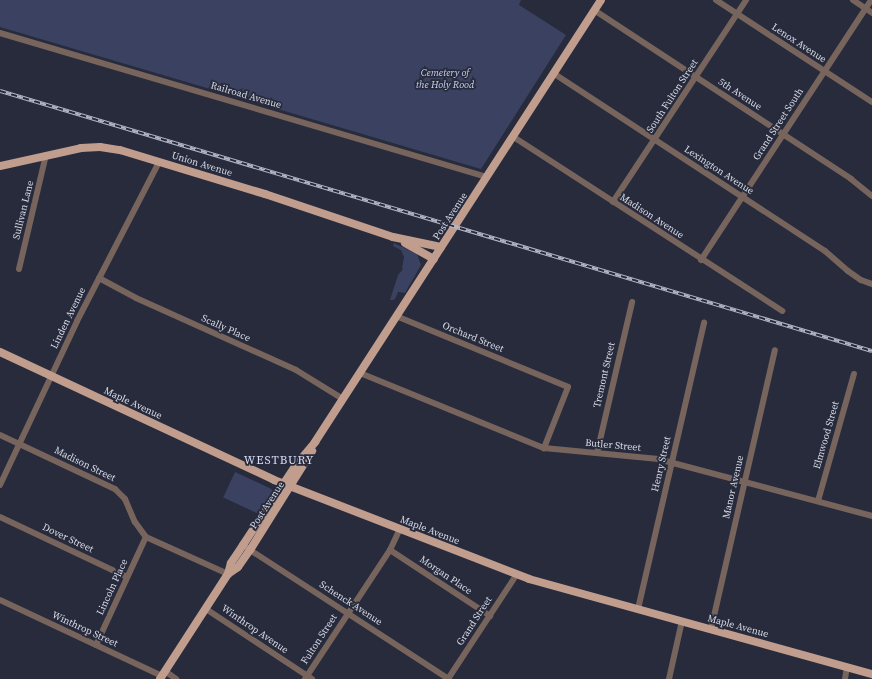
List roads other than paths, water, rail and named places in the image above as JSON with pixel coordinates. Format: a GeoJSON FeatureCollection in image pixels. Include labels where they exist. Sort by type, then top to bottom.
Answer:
{"type":"FeatureCollection","features":[{"type":"Feature","properties":{"kind":"main road","name":"Post Avenue"},"geometry":{"type":"LineString","coordinates":[[162,676],[228,574],[232,562],[243,545],[310,455],[315,442],[601,0]]}},
{"type":"Feature","properties":{"kind":"main road","name":"Union Avenue"},"geometry":{"type":"LineString","coordinates":[[0,166],[80,148],[120,150],[271,195],[393,237],[441,247]]}},
{"type":"Feature","properties":{"kind":"main road","name":"Union Avenue"},"geometry":{"type":"LineString","coordinates":[[393,237],[434,259]]}},
{"type":"Feature","properties":{"kind":"main road","name":"Maple Avenue"},"geometry":{"type":"LineString","coordinates":[[0,352],[287,485],[517,574],[872,674]]}},
{"type":"Feature","properties":{"kind":"main road","name":"Post Avenue"},"geometry":{"type":"LineString","coordinates":[[228,574],[238,567],[250,550],[287,485]]}},
{"type":"Feature","properties":{"kind":"street","name":"Lenox Avenue"},"geometry":{"type":"LineString","coordinates":[[716,0],[872,102]]}},
{"type":"Feature","properties":{"kind":"street","name":"South Fulton Street"},"geometry":{"type":"LineString","coordinates":[[613,202],[746,0]]}},
{"type":"Feature","properties":{"kind":"street"},"geometry":{"type":"LineString","coordinates":[[852,0],[872,13]]}},
{"type":"Feature","properties":{"kind":"street","name":"Grand Street South"},"geometry":{"type":"LineString","coordinates":[[702,260],[871,0]]}},
{"type":"Feature","properties":{"kind":"street","name":"5th Avenue"},"geometry":{"type":"LineString","coordinates":[[594,10],[784,134],[851,179],[872,196]]}},
{"type":"Feature","properties":{"kind":"street","name":"Railroad Avenue"},"geometry":{"type":"LineString","coordinates":[[0,33],[486,177]]}},
{"type":"Feature","properties":{"kind":"street","name":"Lexington Avenue"},"geometry":{"type":"LineString","coordinates":[[553,73],[825,251],[861,280],[872,284]]}},
{"type":"Feature","properties":{"kind":"street","name":"Madison Avenue"},"geometry":{"type":"LineString","coordinates":[[512,136],[782,311]]}},
{"type":"Feature","properties":{"kind":"street","name":"Sullivan Lane"},"geometry":{"type":"LineString","coordinates":[[19,269],[46,156]]}},
{"type":"Feature","properties":{"kind":"street","name":"Linden Avenue"},"geometry":{"type":"LineString","coordinates":[[0,485],[99,278],[159,162]]}},
{"type":"Feature","properties":{"kind":"street","name":"Scally Place"},"geometry":{"type":"LineString","coordinates":[[99,278],[133,297],[296,370],[343,399]]}},
{"type":"Feature","properties":{"kind":"street","name":"Tremont Street"},"geometry":{"type":"LineString","coordinates":[[597,453],[632,302]]}},
{"type":"Feature","properties":{"kind":"street","name":"Orchard Street"},"geometry":{"type":"LineString","coordinates":[[396,316],[568,387],[544,448]]}},
{"type":"Feature","properties":{"kind":"street","name":"Henry Street"},"geometry":{"type":"LineString","coordinates":[[638,609],[704,323]]}},
{"type":"Feature","properties":{"kind":"street","name":"Manor Avenue"},"geometry":{"type":"LineString","coordinates":[[711,629],[775,350]]}},
{"type":"Feature","properties":{"kind":"street","name":"Butler Street"},"geometry":{"type":"LineString","coordinates":[[360,373],[544,448],[658,459],[872,516]]}},
{"type":"Feature","properties":{"kind":"street","name":"Elmwood Street"},"geometry":{"type":"LineString","coordinates":[[818,501],[854,374]]}},
{"type":"Feature","properties":{"kind":"street","name":"Madison Street"},"geometry":{"type":"LineString","coordinates":[[0,435],[115,489],[125,499],[135,522],[146,537]]}},
{"type":"Feature","properties":{"kind":"street","name":"Dover Street"},"geometry":{"type":"LineString","coordinates":[[0,517],[128,577]]}},
{"type":"Feature","properties":{"kind":"street","name":"Fulton Street"},"geometry":{"type":"LineString","coordinates":[[308,678],[348,613],[390,550],[400,529]]}},
{"type":"Feature","properties":{"kind":"street"},"geometry":{"type":"LineString","coordinates":[[146,537],[228,574]]}},
{"type":"Feature","properties":{"kind":"street","name":"Lincoln Place"},"geometry":{"type":"LineString","coordinates":[[96,645],[146,537]]}},
{"type":"Feature","properties":{"kind":"street","name":"Schenck Avenue"},"geometry":{"type":"LineString","coordinates":[[243,545],[448,679]]}},
{"type":"Feature","properties":{"kind":"street","name":"Morgan Place"},"geometry":{"type":"LineString","coordinates":[[390,550],[490,616]]}},
{"type":"Feature","properties":{"kind":"street","name":"Grand Street"},"geometry":{"type":"LineString","coordinates":[[448,679],[517,574]]}},
{"type":"Feature","properties":{"kind":"street","name":"Winthrop Street"},"geometry":{"type":"LineString","coordinates":[[0,600],[162,676],[176,679]]}},
{"type":"Feature","properties":{"kind":"street","name":"Winthrop Avenue"},"geometry":{"type":"LineString","coordinates":[[206,609],[308,678]]}},
{"type":"Feature","properties":{"kind":"street"},"geometry":{"type":"LineString","coordinates":[[669,679],[682,621]]}},
{"type":"Feature","properties":{"kind":"street"},"geometry":{"type":"LineString","coordinates":[[845,679],[847,667]]}},
{"type":"Feature","properties":{"kind":"railway"},"geometry":{"type":"LineString","coordinates":[[0,91],[872,351]]}},
{"type":"Feature","properties":{"kind":"district","name":"WESTBURY"},"geometry":{"type":"Point","coordinates":[279,461]}},
{"type":"Feature","properties":{"kind":"park label","name":"Cemetery of the Holy Rood"},"geometry":{"type":"Point","coordinates":[445,78]}}]}
